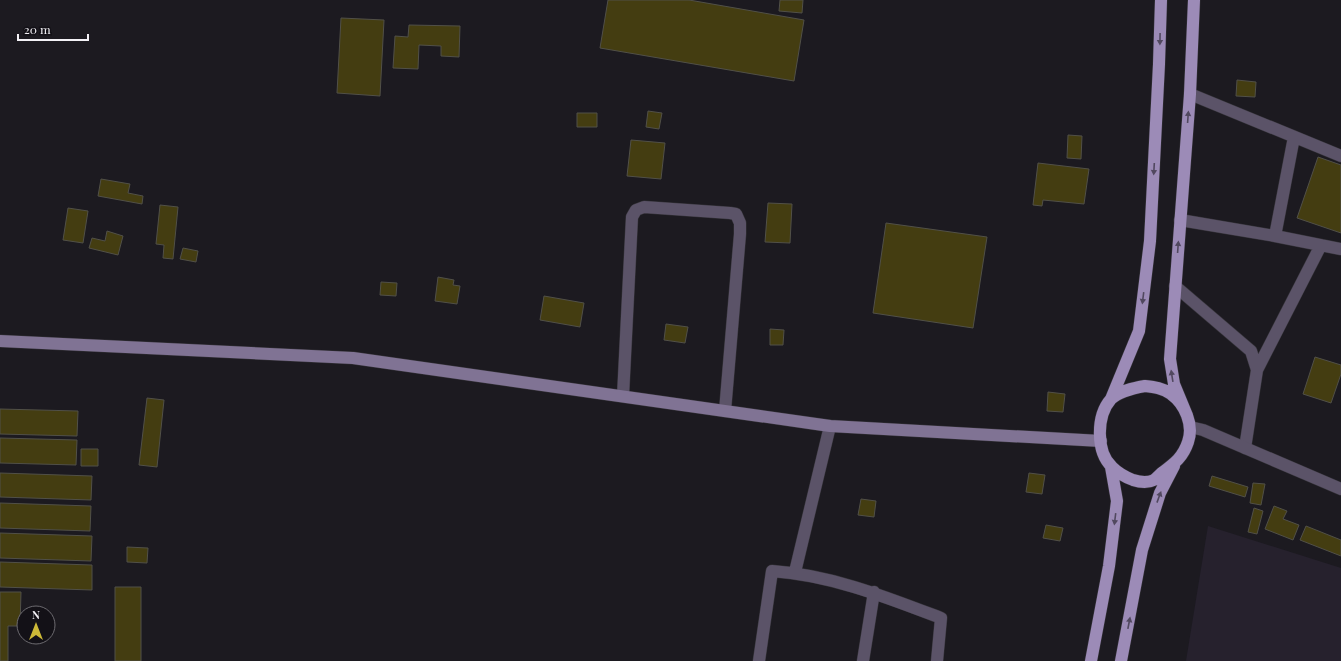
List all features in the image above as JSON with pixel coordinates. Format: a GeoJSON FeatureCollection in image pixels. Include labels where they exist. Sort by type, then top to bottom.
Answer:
{"type":"FeatureCollection","features":[{"type":"Feature","properties":{"kind":"main road"},"geometry":{"type":"LineString","coordinates":[[1091,661],[1109,566],[1117,501],[1111,467],[1104,454],[1100,428],[1103,414],[1111,399],[1139,331],[1150,241],[1161,0]]}},
{"type":"Feature","properties":{"kind":"main road"},"geometry":{"type":"LineString","coordinates":[[1121,661],[1142,550],[1160,493],[1176,464],[1184,453],[1189,441],[1190,428],[1186,413],[1174,384],[1170,359],[1190,94],[1194,0]]}},
{"type":"Feature","properties":{"kind":"main road"},"geometry":{"type":"LineString","coordinates":[[1111,399],[1131,388],[1144,386],[1158,388],[1170,394],[1180,403],[1186,413]]}},
{"type":"Feature","properties":{"kind":"main road"},"geometry":{"type":"LineString","coordinates":[[1111,467],[1125,477],[1138,481],[1152,481],[1176,464]]}},
{"type":"Feature","properties":{"kind":"street"},"geometry":{"type":"LineString","coordinates":[[1190,94],[1341,156]]}},
{"type":"Feature","properties":{"kind":"street"},"geometry":{"type":"LineString","coordinates":[[1275,236],[1294,137]]}},
{"type":"Feature","properties":{"kind":"street"},"geometry":{"type":"LineString","coordinates":[[623,396],[632,217],[636,210],[644,207],[730,212],[736,214],[740,223],[740,234],[725,410]]}},
{"type":"Feature","properties":{"kind":"street"},"geometry":{"type":"LineString","coordinates":[[1180,220],[1341,249]]}},
{"type":"Feature","properties":{"kind":"street"},"geometry":{"type":"LineString","coordinates":[[1245,448],[1257,370],[1321,245]]}},
{"type":"Feature","properties":{"kind":"street"},"geometry":{"type":"LineString","coordinates":[[1176,286],[1251,351],[1257,370]]}},
{"type":"Feature","properties":{"kind":"street"},"geometry":{"type":"LineString","coordinates":[[0,342],[353,358],[830,426],[1101,441]]}},
{"type":"Feature","properties":{"kind":"street"},"geometry":{"type":"LineString","coordinates":[[795,572],[830,426]]}},
{"type":"Feature","properties":{"kind":"street"},"geometry":{"type":"LineString","coordinates":[[1190,428],[1203,430],[1341,489]]}},
{"type":"Feature","properties":{"kind":"street"},"geometry":{"type":"LineString","coordinates":[[759,661],[772,571],[795,572],[874,592],[941,618],[937,661]]}},
{"type":"Feature","properties":{"kind":"street"},"geometry":{"type":"LineString","coordinates":[[863,661],[874,592]]}},
{"type":"Feature","properties":{"kind":"shaded area"},"geometry":{"type":"Polygon","coordinates":[[[1208,526],[1341,568],[1341,661],[1186,661],[1208,526]]]}},
{"type":"Feature","properties":{"kind":"building"},"geometry":{"type":"Polygon","coordinates":[[[608,0],[689,0],[804,20],[794,81],[600,48],[608,0]]]}},
{"type":"Feature","properties":{"kind":"building"},"geometry":{"type":"Polygon","coordinates":[[[780,0],[803,0],[802,13],[779,11],[780,0]]]}},
{"type":"Feature","properties":{"kind":"building"},"geometry":{"type":"Polygon","coordinates":[[[341,18],[384,20],[380,96],[337,93],[341,18]]]}},
{"type":"Feature","properties":{"kind":"building"},"geometry":{"type":"Polygon","coordinates":[[[409,25],[460,26],[459,57],[441,56],[441,46],[419,45],[418,69],[393,68],[395,36],[408,37],[409,25]]]}},
{"type":"Feature","properties":{"kind":"building"},"geometry":{"type":"Polygon","coordinates":[[[1237,80],[1256,82],[1255,97],[1236,96],[1237,80]]]}},
{"type":"Feature","properties":{"kind":"building"},"geometry":{"type":"Polygon","coordinates":[[[648,111],[662,113],[659,129],[646,127],[648,111]]]}},
{"type":"Feature","properties":{"kind":"building"},"geometry":{"type":"Polygon","coordinates":[[[577,113],[597,113],[597,127],[577,127],[577,113]]]}},
{"type":"Feature","properties":{"kind":"building"},"geometry":{"type":"Polygon","coordinates":[[[1068,135],[1082,136],[1081,159],[1067,158],[1068,135]]]}},
{"type":"Feature","properties":{"kind":"building"},"geometry":{"type":"Polygon","coordinates":[[[631,140],[665,143],[661,179],[627,176],[631,140]]]}},
{"type":"Feature","properties":{"kind":"building"},"geometry":{"type":"Polygon","coordinates":[[[1318,157],[1341,165],[1341,233],[1297,218],[1318,157]]]}},
{"type":"Feature","properties":{"kind":"building"},"geometry":{"type":"Polygon","coordinates":[[[1038,163],[1089,169],[1084,204],[1043,200],[1042,206],[1033,205],[1038,163]]]}},
{"type":"Feature","properties":{"kind":"building"},"geometry":{"type":"Polygon","coordinates":[[[101,179],[130,184],[128,193],[143,196],[142,204],[98,196],[101,179]]]}},
{"type":"Feature","properties":{"kind":"building"},"geometry":{"type":"Polygon","coordinates":[[[768,203],[792,204],[790,243],[765,242],[768,203]]]}},
{"type":"Feature","properties":{"kind":"building"},"geometry":{"type":"Polygon","coordinates":[[[160,205],[178,207],[173,259],[163,258],[164,245],[156,244],[160,205]]]}},
{"type":"Feature","properties":{"kind":"building"},"geometry":{"type":"Polygon","coordinates":[[[68,208],[88,211],[83,243],[63,240],[68,208]]]}},
{"type":"Feature","properties":{"kind":"building"},"geometry":{"type":"Polygon","coordinates":[[[886,223],[987,237],[973,328],[873,313],[886,223]]]}},
{"type":"Feature","properties":{"kind":"building"},"geometry":{"type":"Polygon","coordinates":[[[107,231],[123,236],[118,255],[89,248],[92,238],[105,241],[107,231]]]}},
{"type":"Feature","properties":{"kind":"building"},"geometry":{"type":"Polygon","coordinates":[[[183,248],[198,251],[196,262],[180,259],[183,248]]]}},
{"type":"Feature","properties":{"kind":"building"},"geometry":{"type":"Polygon","coordinates":[[[438,277],[454,280],[453,285],[460,286],[457,304],[435,301],[438,277]]]}},
{"type":"Feature","properties":{"kind":"building"},"geometry":{"type":"Polygon","coordinates":[[[381,282],[397,283],[396,296],[380,295],[381,282]]]}},
{"type":"Feature","properties":{"kind":"building"},"geometry":{"type":"Polygon","coordinates":[[[544,296],[584,303],[580,327],[540,320],[544,296]]]}},
{"type":"Feature","properties":{"kind":"building"},"geometry":{"type":"Polygon","coordinates":[[[666,324],[688,327],[685,343],[664,340],[666,324]]]}},
{"type":"Feature","properties":{"kind":"building"},"geometry":{"type":"Polygon","coordinates":[[[770,329],[784,330],[783,345],[770,345],[770,329]]]}},
{"type":"Feature","properties":{"kind":"building"},"geometry":{"type":"Polygon","coordinates":[[[1315,357],[1341,365],[1341,374],[1331,403],[1303,394],[1315,357]]]}},
{"type":"Feature","properties":{"kind":"building"},"geometry":{"type":"Polygon","coordinates":[[[1048,392],[1065,394],[1063,412],[1047,411],[1048,392]]]}},
{"type":"Feature","properties":{"kind":"building"},"geometry":{"type":"Polygon","coordinates":[[[147,398],[164,400],[157,467],[139,465],[147,398]]]}},
{"type":"Feature","properties":{"kind":"building"},"geometry":{"type":"Polygon","coordinates":[[[0,409],[78,411],[77,436],[0,434],[0,409]]]}},
{"type":"Feature","properties":{"kind":"building"},"geometry":{"type":"Polygon","coordinates":[[[0,438],[77,440],[76,465],[0,463],[0,438]]]}},
{"type":"Feature","properties":{"kind":"building"},"geometry":{"type":"Polygon","coordinates":[[[81,449],[98,449],[98,466],[81,466],[81,449]]]}},
{"type":"Feature","properties":{"kind":"building"},"geometry":{"type":"Polygon","coordinates":[[[0,473],[92,476],[91,500],[0,497],[0,473]]]}},
{"type":"Feature","properties":{"kind":"building"},"geometry":{"type":"Polygon","coordinates":[[[1029,473],[1045,475],[1042,494],[1026,492],[1029,473]]]}},
{"type":"Feature","properties":{"kind":"building"},"geometry":{"type":"Polygon","coordinates":[[[1212,476],[1248,487],[1245,497],[1209,486],[1212,476]]]}},
{"type":"Feature","properties":{"kind":"building"},"geometry":{"type":"Polygon","coordinates":[[[1253,483],[1265,484],[1261,505],[1250,503],[1253,483]]]}},
{"type":"Feature","properties":{"kind":"building"},"geometry":{"type":"Polygon","coordinates":[[[861,499],[876,501],[874,517],[858,515],[861,499]]]}},
{"type":"Feature","properties":{"kind":"building"},"geometry":{"type":"Polygon","coordinates":[[[0,503],[91,506],[90,531],[0,528],[0,503]]]}},
{"type":"Feature","properties":{"kind":"building"},"geometry":{"type":"Polygon","coordinates":[[[1274,506],[1287,511],[1283,519],[1299,525],[1293,540],[1265,529],[1274,506]]]}},
{"type":"Feature","properties":{"kind":"building"},"geometry":{"type":"Polygon","coordinates":[[[1254,508],[1263,511],[1257,534],[1248,532],[1254,508]]]}},
{"type":"Feature","properties":{"kind":"building"},"geometry":{"type":"Polygon","coordinates":[[[1046,525],[1063,528],[1060,541],[1043,538],[1046,525]]]}},
{"type":"Feature","properties":{"kind":"building"},"geometry":{"type":"Polygon","coordinates":[[[1306,526],[1341,540],[1341,556],[1300,540],[1306,526]]]}},
{"type":"Feature","properties":{"kind":"building"},"geometry":{"type":"Polygon","coordinates":[[[0,533],[92,536],[91,561],[0,558],[0,533]]]}},
{"type":"Feature","properties":{"kind":"building"},"geometry":{"type":"Polygon","coordinates":[[[127,547],[148,548],[147,563],[127,562],[127,547]]]}},
{"type":"Feature","properties":{"kind":"building"},"geometry":{"type":"Polygon","coordinates":[[[0,562],[92,565],[92,590],[0,587],[0,562]]]}},
{"type":"Feature","properties":{"kind":"building"},"geometry":{"type":"Polygon","coordinates":[[[115,587],[141,587],[141,661],[115,661],[115,587]]]}},
{"type":"Feature","properties":{"kind":"building"},"geometry":{"type":"Polygon","coordinates":[[[0,592],[21,592],[21,605],[16,605],[16,626],[8,626],[8,661],[0,661],[0,592]]]}}]}
